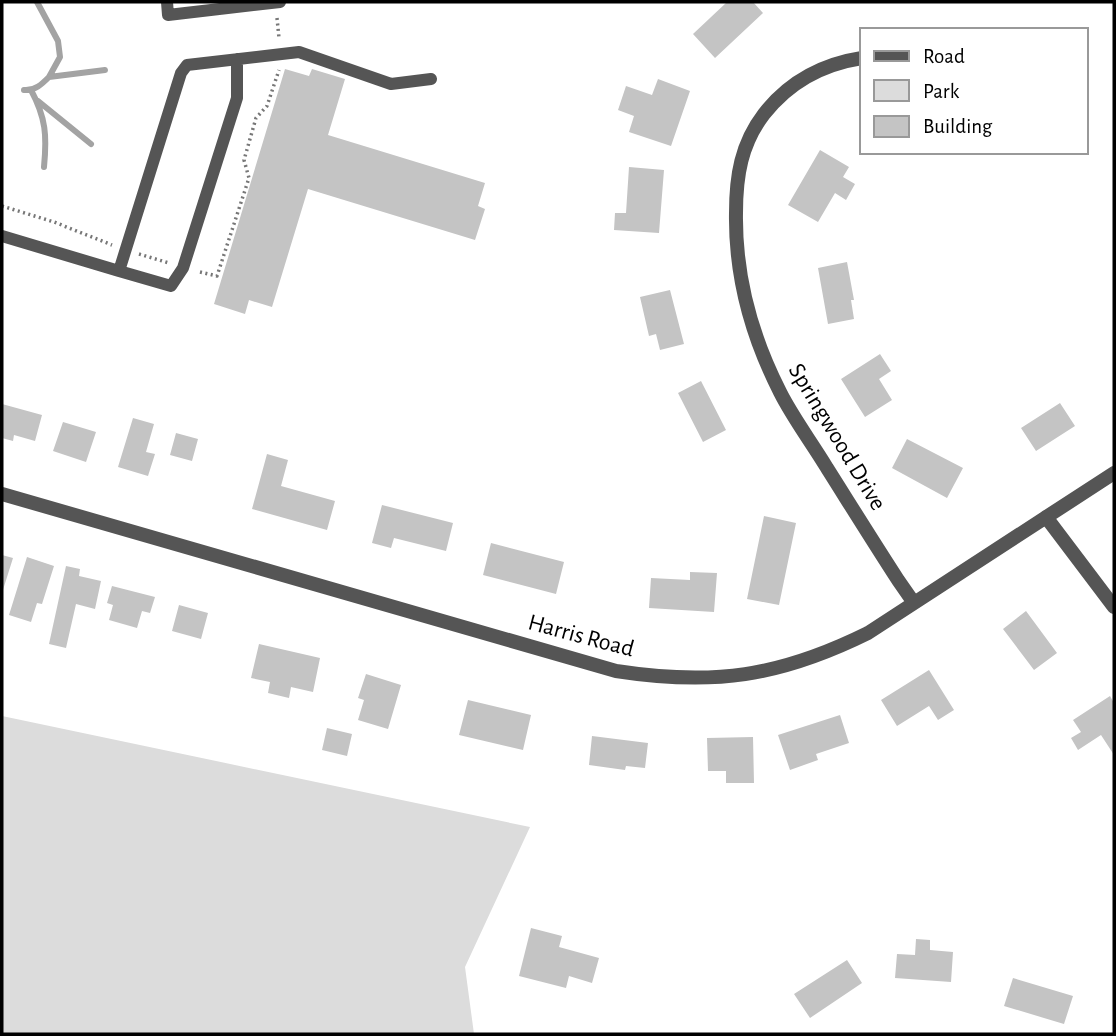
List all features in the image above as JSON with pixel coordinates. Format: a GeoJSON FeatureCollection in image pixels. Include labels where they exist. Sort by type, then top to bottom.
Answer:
{"type":"FeatureCollection","features":[{"type":"Feature","properties":{"kind":"street","name":"Springwood Drive"},"geometry":{"type":"LineString","coordinates":[[860,58],[824,67],[799,80],[774,102],[755,125],[743,150],[736,179],[735,226],[748,312],[781,394],[914,603]]}},
{"type":"Feature","properties":{"kind":"street","name":"Harris Road"},"geometry":{"type":"LineString","coordinates":[[2,494],[616,671],[659,678],[702,679],[745,676],[787,667],[828,653],[867,633],[1114,473]]}},
{"type":"Feature","properties":{"kind":"street"},"geometry":{"type":"LineString","coordinates":[[1046,517],[1114,607]]}},
{"type":"Feature","properties":{"kind":"lane"},"geometry":{"type":"LineString","coordinates":[[167,2],[168,15],[280,2]]}},
{"type":"Feature","properties":{"kind":"lane"},"geometry":{"type":"LineString","coordinates":[[119,271],[181,73],[187,65],[299,52],[391,85],[431,79]]}},
{"type":"Feature","properties":{"kind":"lane"},"geometry":{"type":"LineString","coordinates":[[2,236],[171,286],[183,268],[237,98],[237,59]]}},
{"type":"Feature","properties":{"kind":"green space"},"geometry":{"type":"Polygon","coordinates":[[[2,716],[530,827],[465,967],[474,1034],[2,1034],[2,716]]]}},
{"type":"Feature","properties":{"kind":"building"},"geometry":{"type":"Polygon","coordinates":[[[727,2],[753,2],[763,13],[715,58],[693,34],[727,2]]]}},
{"type":"Feature","properties":{"kind":"building"},"geometry":{"type":"Polygon","coordinates":[[[285,69],[309,76],[312,69],[345,79],[328,135],[485,183],[478,206],[485,209],[475,240],[308,189],[272,307],[249,300],[245,314],[214,304],[285,69]]]}},
{"type":"Feature","properties":{"kind":"building"},"geometry":{"type":"Polygon","coordinates":[[[658,79],[690,91],[671,146],[629,132],[634,116],[618,110],[626,86],[652,95],[658,79]]]}},
{"type":"Feature","properties":{"kind":"building"},"geometry":{"type":"Polygon","coordinates":[[[820,150],[849,167],[843,177],[855,184],[846,200],[835,193],[818,222],[788,205],[820,150]]]}},
{"type":"Feature","properties":{"kind":"building"},"geometry":{"type":"Polygon","coordinates":[[[629,167],[664,170],[659,233],[614,230],[615,213],[626,213],[629,167]]]}},
{"type":"Feature","properties":{"kind":"building"},"geometry":{"type":"Polygon","coordinates":[[[847,262],[854,300],[851,300],[854,319],[828,324],[818,268],[847,262]]]}},
{"type":"Feature","properties":{"kind":"building"},"geometry":{"type":"Polygon","coordinates":[[[670,290],[684,344],[660,350],[656,334],[649,336],[640,297],[670,290]]]}},
{"type":"Feature","properties":{"kind":"building"},"geometry":{"type":"Polygon","coordinates":[[[880,354],[891,371],[879,379],[892,400],[865,417],[841,379],[880,354]]]}},
{"type":"Feature","properties":{"kind":"building"},"geometry":{"type":"Polygon","coordinates":[[[701,381],[726,430],[703,442],[678,393],[701,381]]]}},
{"type":"Feature","properties":{"kind":"building"},"geometry":{"type":"Polygon","coordinates":[[[1060,403],[1075,426],[1036,451],[1021,428],[1060,403]]]}},
{"type":"Feature","properties":{"kind":"building"},"geometry":{"type":"Polygon","coordinates":[[[2,404],[42,415],[35,441],[14,435],[13,441],[2,438],[2,404]]]}},
{"type":"Feature","properties":{"kind":"building"},"geometry":{"type":"Polygon","coordinates":[[[133,418],[154,424],[146,452],[155,454],[148,476],[118,467],[133,418]]]}},
{"type":"Feature","properties":{"kind":"building"},"geometry":{"type":"Polygon","coordinates":[[[63,422],[96,432],[86,462],[53,451],[63,422]]]}},
{"type":"Feature","properties":{"kind":"building"},"geometry":{"type":"Polygon","coordinates":[[[176,433],[198,439],[192,461],[170,455],[176,433]]]}},
{"type":"Feature","properties":{"kind":"building"},"geometry":{"type":"Polygon","coordinates":[[[907,439],[963,468],[947,498],[892,468],[907,439]]]}},
{"type":"Feature","properties":{"kind":"building"},"geometry":{"type":"Polygon","coordinates":[[[267,454],[288,460],[281,486],[335,501],[327,530],[252,509],[267,454]]]}},
{"type":"Feature","properties":{"kind":"building"},"geometry":{"type":"Polygon","coordinates":[[[382,505],[453,523],[446,551],[394,538],[391,548],[372,543],[382,505]]]}},
{"type":"Feature","properties":{"kind":"building"},"geometry":{"type":"Polygon","coordinates":[[[764,516],[796,523],[779,605],[747,599],[764,516]]]}},
{"type":"Feature","properties":{"kind":"building"},"geometry":{"type":"Polygon","coordinates":[[[491,543],[564,562],[556,594],[483,575],[491,543]]]}},
{"type":"Feature","properties":{"kind":"building"},"geometry":{"type":"Polygon","coordinates":[[[2,555],[13,558],[2,593],[2,555]]]}},
{"type":"Feature","properties":{"kind":"building"},"geometry":{"type":"Polygon","coordinates":[[[27,557],[54,566],[42,604],[37,603],[31,622],[9,615],[27,557]]]}},
{"type":"Feature","properties":{"kind":"building"},"geometry":{"type":"Polygon","coordinates":[[[66,566],[80,569],[79,576],[101,581],[95,609],[76,604],[66,648],[49,644],[66,566]]]}},
{"type":"Feature","properties":{"kind":"building"},"geometry":{"type":"Polygon","coordinates":[[[690,572],[717,573],[714,612],[649,608],[651,578],[690,580],[690,572]]]}},
{"type":"Feature","properties":{"kind":"building"},"geometry":{"type":"Polygon","coordinates":[[[112,586],[155,597],[150,613],[142,611],[137,628],[109,620],[113,605],[107,603],[112,586]]]}},
{"type":"Feature","properties":{"kind":"building"},"geometry":{"type":"Polygon","coordinates":[[[179,605],[208,613],[201,639],[172,631],[179,605]]]}},
{"type":"Feature","properties":{"kind":"building"},"geometry":{"type":"Polygon","coordinates":[[[1026,611],[1057,653],[1034,670],[1003,629],[1026,611]]]}},
{"type":"Feature","properties":{"kind":"building"},"geometry":{"type":"Polygon","coordinates":[[[259,644],[320,658],[313,692],[291,687],[289,698],[268,693],[270,682],[251,678],[259,644]]]}},
{"type":"Feature","properties":{"kind":"building"},"geometry":{"type":"Polygon","coordinates":[[[929,670],[954,710],[938,720],[929,706],[897,726],[881,700],[929,670]]]}},
{"type":"Feature","properties":{"kind":"building"},"geometry":{"type":"Polygon","coordinates":[[[366,674],[401,685],[388,729],[358,720],[364,700],[358,698],[366,674]]]}},
{"type":"Feature","properties":{"kind":"building"},"geometry":{"type":"Polygon","coordinates":[[[1110,696],[1114,703],[1114,755],[1101,735],[1078,750],[1071,738],[1081,732],[1073,720],[1110,696]]]}},
{"type":"Feature","properties":{"kind":"building"},"geometry":{"type":"Polygon","coordinates":[[[468,700],[531,715],[523,750],[459,735],[468,700]]]}},
{"type":"Feature","properties":{"kind":"building"},"geometry":{"type":"Polygon","coordinates":[[[840,715],[849,743],[816,754],[818,760],[790,770],[778,735],[840,715]]]}},
{"type":"Feature","properties":{"kind":"building"},"geometry":{"type":"Polygon","coordinates":[[[327,728],[352,734],[347,756],[322,750],[327,728]]]}},
{"type":"Feature","properties":{"kind":"building"},"geometry":{"type":"Polygon","coordinates":[[[592,736],[648,743],[645,768],[626,766],[625,770],[589,765],[592,736]]]}},
{"type":"Feature","properties":{"kind":"building"},"geometry":{"type":"Polygon","coordinates":[[[753,737],[754,783],[726,783],[726,771],[708,771],[707,738],[753,737]]]}},
{"type":"Feature","properties":{"kind":"building"},"geometry":{"type":"Polygon","coordinates":[[[531,928],[562,936],[559,947],[599,958],[592,983],[569,976],[566,988],[519,976],[531,928]]]}},
{"type":"Feature","properties":{"kind":"building"},"geometry":{"type":"Polygon","coordinates":[[[916,939],[930,940],[930,950],[953,952],[951,982],[895,978],[897,954],[915,955],[916,939]]]}},
{"type":"Feature","properties":{"kind":"building"},"geometry":{"type":"Polygon","coordinates":[[[847,960],[862,983],[810,1018],[794,994],[847,960]]]}},
{"type":"Feature","properties":{"kind":"building"},"geometry":{"type":"Polygon","coordinates":[[[1013,978],[1073,996],[1064,1024],[1004,1006],[1013,978]]]}},
{"type":"Feature","properties":{"kind":"waterway"},"geometry":{"type":"LineString","coordinates":[[37,2],[58,41],[60,57],[49,77]]}},
{"type":"Feature","properties":{"kind":"waterway"},"geometry":{"type":"LineString","coordinates":[[24,90],[35,88],[49,77],[105,70]]}},
{"type":"Feature","properties":{"kind":"waterway"},"geometry":{"type":"LineString","coordinates":[[31,90],[40,109],[44,127],[44,167]]}},
{"type":"Feature","properties":{"kind":"waterway"},"geometry":{"type":"LineString","coordinates":[[38,101],[91,144]]}}]}
